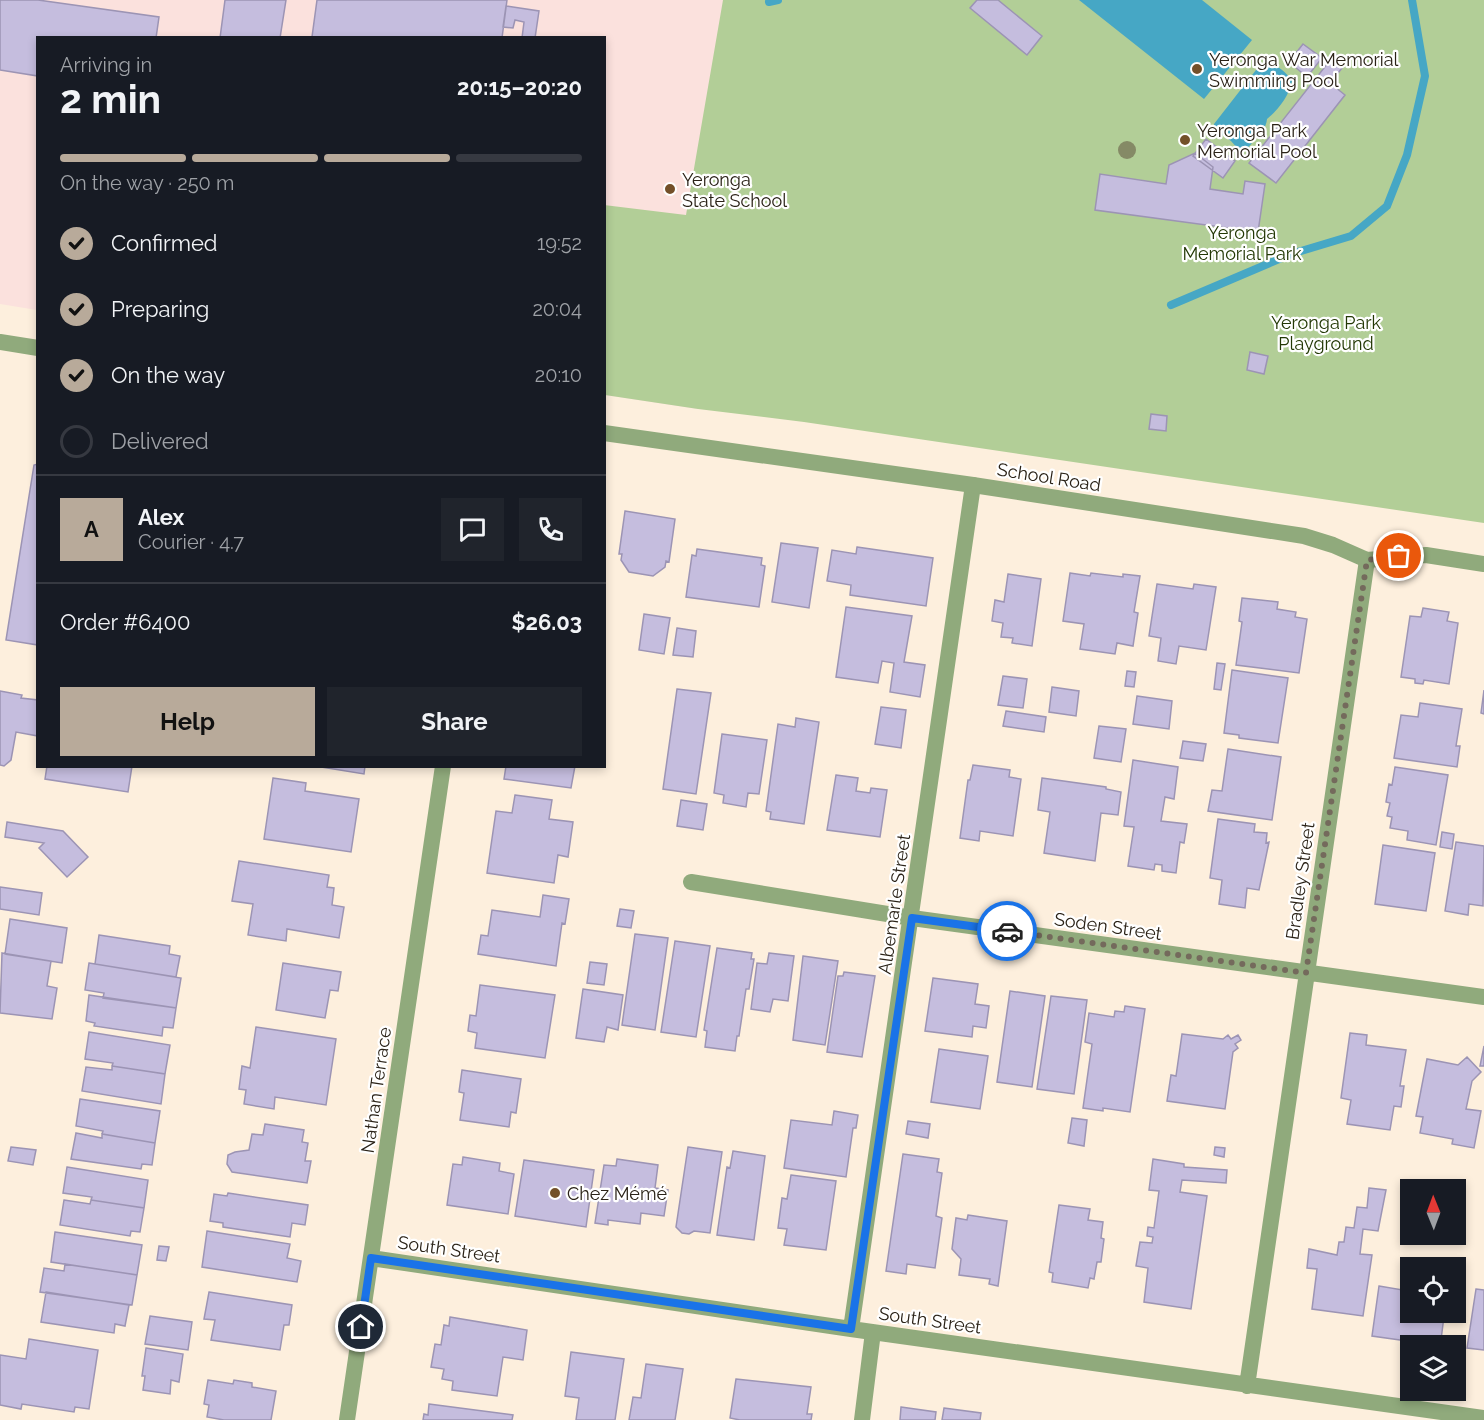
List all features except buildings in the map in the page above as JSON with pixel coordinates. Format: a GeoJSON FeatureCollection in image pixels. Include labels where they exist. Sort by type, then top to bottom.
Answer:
{"type":"FeatureCollection","features":[{"type":"Feature","properties":{"kind":"street"},"geometry":{"type":"LineString","coordinates":[[0,342],[36,348]]}},
{"type":"Feature","properties":{"kind":"street","name":"School Road"},"geometry":{"type":"LineString","coordinates":[[606,433],[974,485],[1304,537],[1333,545],[1367,560],[1426,555],[1484,564]]}},
{"type":"Feature","properties":{"kind":"street","name":"Albemarle Street"},"geometry":{"type":"LineString","coordinates":[[851,1329],[974,485]]}},
{"type":"Feature","properties":{"kind":"street","name":"Bradley Street"},"geometry":{"type":"LineString","coordinates":[[1247,1386],[1367,560]]}},
{"type":"Feature","properties":{"kind":"street","name":"Nathan Terrace"},"geometry":{"type":"LineString","coordinates":[[347,1420],[443,768]]}},
{"type":"Feature","properties":{"kind":"street","name":"Soden Street"},"geometry":{"type":"LineString","coordinates":[[691,882],[912,918],[1484,997]]}},
{"type":"Feature","properties":{"kind":"street","name":"South Street"},"geometry":{"type":"LineString","coordinates":[[371,1258],[1247,1386],[1484,1418]]}},
{"type":"Feature","properties":{"kind":"street"},"geometry":{"type":"LineString","coordinates":[[862,1420],[873,1332]]}},
{"type":"Feature","properties":{"kind":"shaded area","name":"Yeronga State School"},"geometry":{"type":"Polygon","coordinates":[[[0,0],[766,0],[698,409],[606,395],[606,36],[36,36],[36,310],[0,304],[0,0]]]}},
{"type":"Feature","properties":{"kind":"green space","name":"Yeronga Memorial Park"},"geometry":{"type":"Polygon","coordinates":[[[723,0],[1484,0],[1484,523],[804,422],[606,395],[606,205],[686,215],[723,0]]]}},
{"type":"Feature","properties":{"kind":"water","name":"Yeronga War Memorial Swimming Pool"},"geometry":{"type":"Polygon","coordinates":[[[1079,0],[1202,0],[1252,40],[1204,99],[1079,0]]]}},
{"type":"Feature","properties":{"kind":"water"},"geometry":{"type":"Polygon","coordinates":[[[1265,64],[1274,65],[1284,71],[1292,81],[1291,87],[1283,102],[1267,119],[1264,128],[1255,134],[1250,145],[1239,150],[1214,129],[1214,124],[1256,70],[1265,64]]]}},
{"type":"Feature","properties":{"kind":"waterway"},"geometry":{"type":"LineString","coordinates":[[769,2],[778,0]]}},
{"type":"Feature","properties":{"kind":"waterway"},"geometry":{"type":"LineString","coordinates":[[1171,305],[1291,254],[1351,236],[1387,206],[1407,155],[1425,76],[1412,0]]}},
{"type":"Feature","properties":{"kind":"way so far"},"geometry":{"type":"LineString","coordinates":[[1007,931],[1306,973],[1367,560],[1399,556]]}},
{"type":"Feature","properties":{"kind":"place","name":"Yeronga War Memorial Swimming Pool"},"geometry":{"type":"Point","coordinates":[1197,69]}},
{"type":"Feature","properties":{"kind":"place","name":"Yeronga Park Memorial Pool"},"geometry":{"type":"Point","coordinates":[1185,140]}},
{"type":"Feature","properties":{"kind":"place","name":"Yeronga State School"},"geometry":{"type":"Point","coordinates":[670,189]}},
{"type":"Feature","properties":{"kind":"place","name":"Chez Mémé"},"geometry":{"type":"Point","coordinates":[555,1193]}},
{"type":"Feature","properties":{"kind":"route"},"geometry":{"type":"LineString","coordinates":[[361,1327],[371,1258],[851,1329],[912,918],[1007,931]]}},
{"type":"Feature","properties":{"kind":"park label","name":"Yeronga Park Playground"},"geometry":{"type":"Point","coordinates":[1326,332]}}]}
